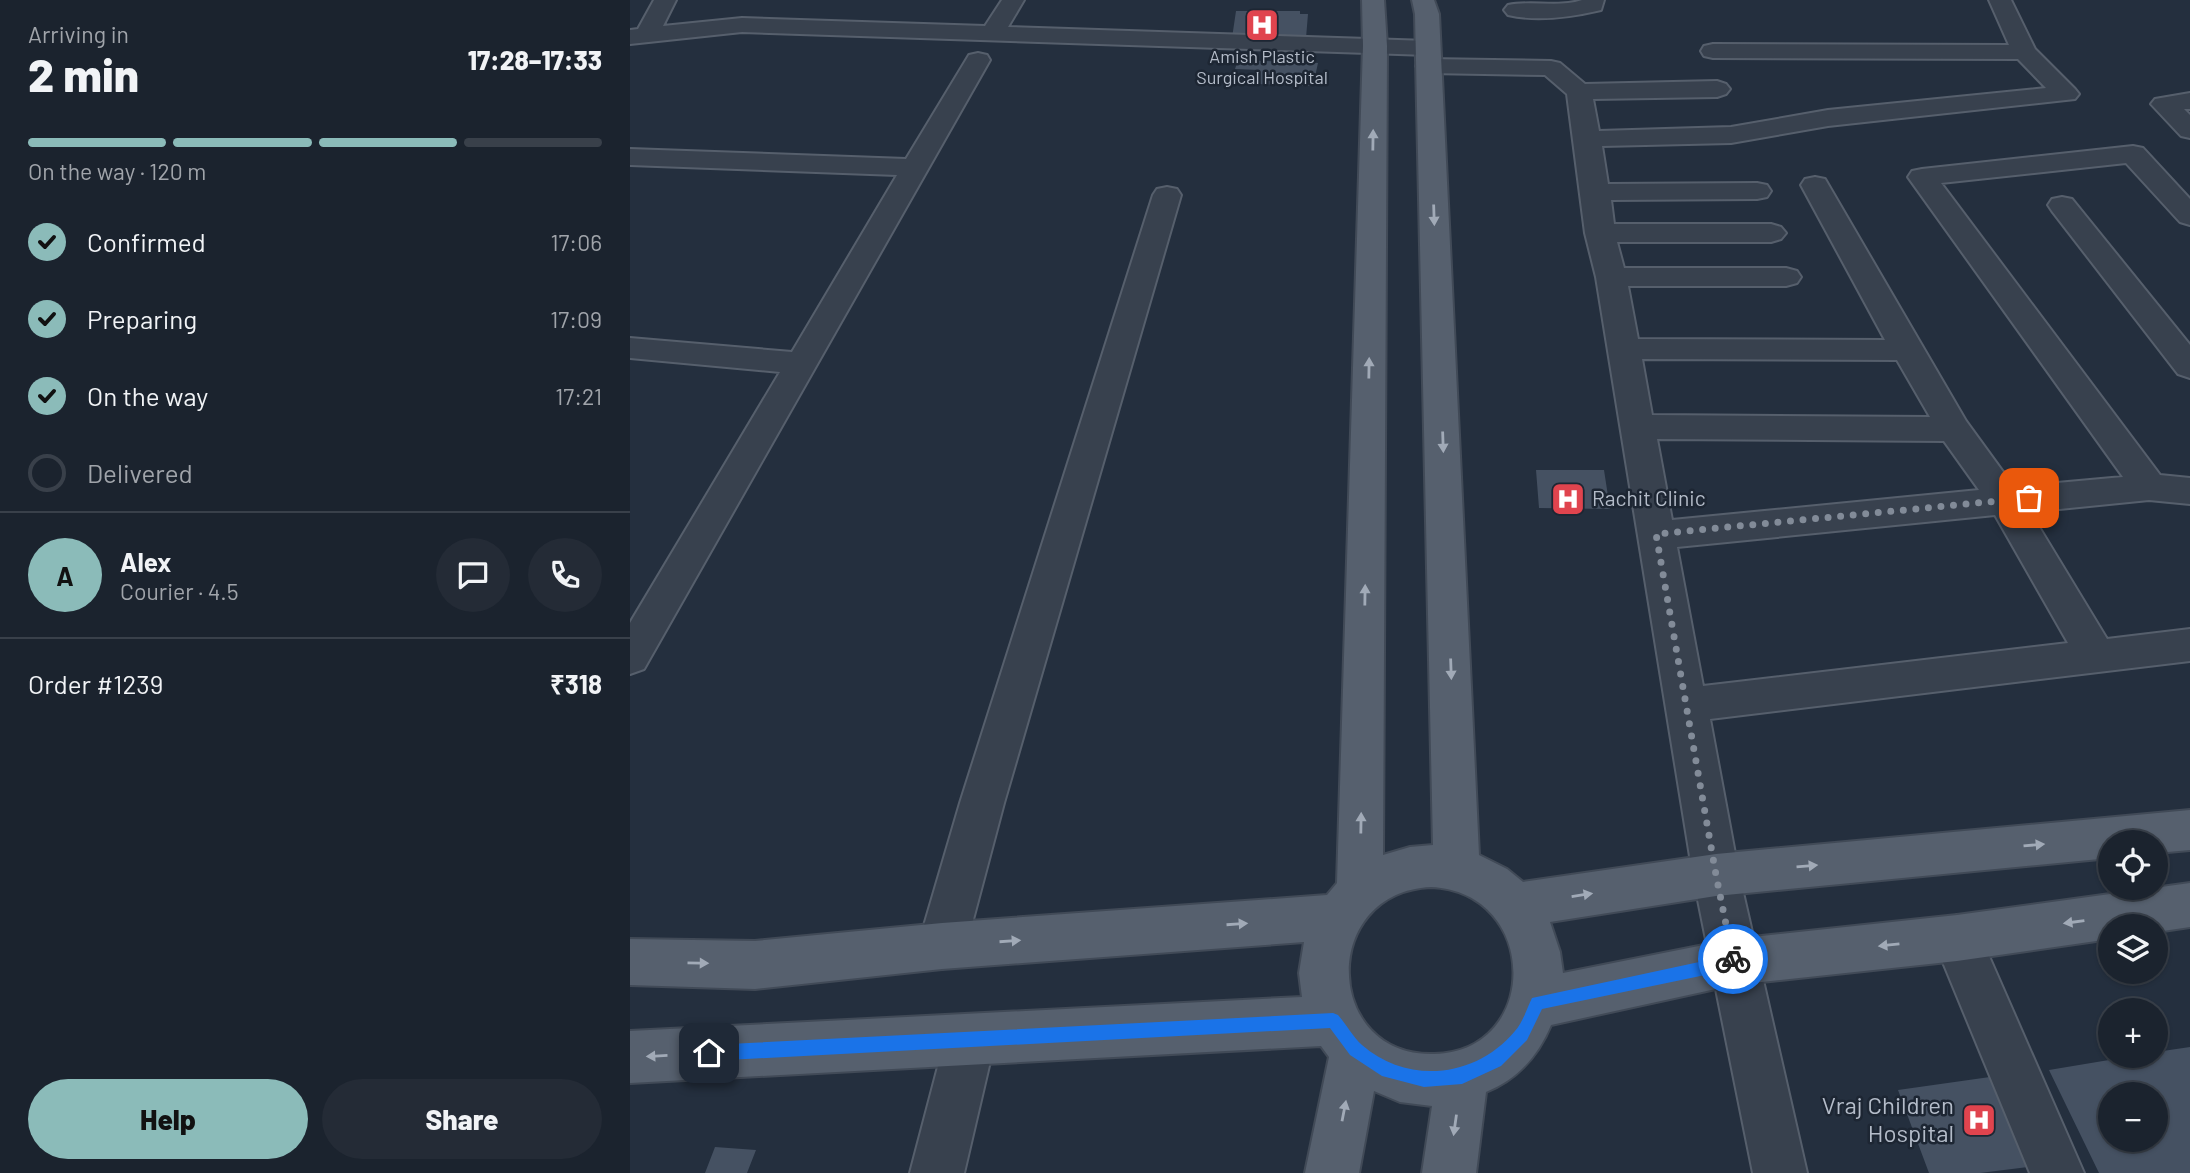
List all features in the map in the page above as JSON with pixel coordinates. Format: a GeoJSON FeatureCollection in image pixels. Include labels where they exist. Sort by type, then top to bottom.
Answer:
{"type":"FeatureCollection","features":[{"type":"Feature","properties":{"kind":"main road"},"geometry":{"type":"LineString","coordinates":[[1332,1173],[1344,1035],[1323,984],[1323,973],[1324,949],[1348,904],[1375,46],[1373,0]]}},
{"type":"Feature","properties":{"kind":"main road"},"geometry":{"type":"LineString","coordinates":[[1423,0],[1427,14],[1457,869]]}},
{"type":"Feature","properties":{"kind":"main road"},"geometry":{"type":"LineString","coordinates":[[1514,905],[1716,875],[2190,830]]}},
{"type":"Feature","properties":{"kind":"main road"},"geometry":{"type":"LineString","coordinates":[[630,962],[755,965],[1348,904],[1390,874],[1423,866],[1457,869],[1489,883],[1514,905],[1533,935],[1541,968],[1537,1003],[1522,1035],[1496,1060],[1462,1076],[1424,1080],[1387,1070],[1344,1035],[970,1040],[630,1057]]}},
{"type":"Feature","properties":{"kind":"main road"},"geometry":{"type":"LineString","coordinates":[[1537,1003],[1734,962],[1957,938],[2190,905]]}},
{"type":"Feature","properties":{"kind":"main road"},"geometry":{"type":"LineString","coordinates":[[1449,1173],[1462,1076]]}},
{"type":"Feature","properties":{"kind":"street"},"geometry":{"type":"LineString","coordinates":[[639,36],[665,0]]}},
{"type":"Feature","properties":{"kind":"street"},"geometry":{"type":"LineString","coordinates":[[630,658],[647,600],[802,363],[1013,0]]}},
{"type":"Feature","properties":{"kind":"street"},"geometry":{"type":"LineString","coordinates":[[1516,10],[1584,8],[1593,5],[1593,0]]}},
{"type":"Feature","properties":{"kind":"street"},"geometry":{"type":"LineString","coordinates":[[1586,139],[1731,135],[1828,118],[2066,94],[2024,52],[2000,0]]}},
{"type":"Feature","properties":{"kind":"street"},"geometry":{"type":"LineString","coordinates":[[639,36],[742,25],[986,47],[1375,46],[1428,57],[1551,68],[1578,92],[1596,192],[1600,233],[1611,277],[1716,875],[1780,1173]]}},
{"type":"Feature","properties":{"kind":"street"},"geometry":{"type":"LineString","coordinates":[[1713,51],[2024,52]]}},
{"type":"Feature","properties":{"kind":"street"},"geometry":{"type":"LineString","coordinates":[[1578,92],[1717,89]]}},
{"type":"Feature","properties":{"kind":"street"},"geometry":{"type":"LineString","coordinates":[[2190,101],[2164,104],[2190,130]]}},
{"type":"Feature","properties":{"kind":"street"},"geometry":{"type":"LineString","coordinates":[[2149,487],[1923,177],[2133,154],[2190,216]]}},
{"type":"Feature","properties":{"kind":"street"},"geometry":{"type":"LineString","coordinates":[[630,157],[915,168]]}},
{"type":"Feature","properties":{"kind":"street"},"geometry":{"type":"LineString","coordinates":[[1815,185],[1954,429],[2006,500],[2096,656]]}},
{"type":"Feature","properties":{"kind":"street"},"geometry":{"type":"LineString","coordinates":[[1596,192],[1757,191]]}},
{"type":"Feature","properties":{"kind":"street"},"geometry":{"type":"LineString","coordinates":[[942,946],[982,803],[1167,195]]}},
{"type":"Feature","properties":{"kind":"street"},"geometry":{"type":"LineString","coordinates":[[2062,205],[2190,367]]}},
{"type":"Feature","properties":{"kind":"street"},"geometry":{"type":"LineString","coordinates":[[1600,233],[1771,233]]}},
{"type":"Feature","properties":{"kind":"street"},"geometry":{"type":"LineString","coordinates":[[1611,277],[1786,277]]}},
{"type":"Feature","properties":{"kind":"street"},"geometry":{"type":"LineString","coordinates":[[630,348],[802,363]]}},
{"type":"Feature","properties":{"kind":"street"},"geometry":{"type":"LineString","coordinates":[[1624,349],[1907,350]]}},
{"type":"Feature","properties":{"kind":"street"},"geometry":{"type":"LineString","coordinates":[[1637,426],[1954,429]]}},
{"type":"Feature","properties":{"kind":"street"},"geometry":{"type":"LineString","coordinates":[[1656,534],[2149,487],[2190,491]]}},
{"type":"Feature","properties":{"kind":"street"},"geometry":{"type":"LineString","coordinates":[[1686,705],[2190,645]]}},
{"type":"Feature","properties":{"kind":"street"},"geometry":{"type":"LineString","coordinates":[[1957,938],[2057,1173]]}},
{"type":"Feature","properties":{"kind":"street"},"geometry":{"type":"LineString","coordinates":[[937,1173],[970,1040]]}},
{"type":"Feature","properties":{"kind":"building"},"geometry":{"type":"Polygon","coordinates":[[[1236,11],[1300,11],[1300,14],[1308,14],[1306,38],[1232,38],[1236,11]]]}},
{"type":"Feature","properties":{"kind":"building"},"geometry":{"type":"Polygon","coordinates":[[[1238,60],[1318,63],[1313,86],[1230,83],[1232,75],[1258,76],[1260,70],[1235,69],[1238,60]]]}},
{"type":"Feature","properties":{"kind":"building"},"geometry":{"type":"Polygon","coordinates":[[[1536,470],[1604,470],[1610,509],[1539,508],[1536,470]]]}},
{"type":"Feature","properties":{"kind":"building"},"geometry":{"type":"Polygon","coordinates":[[[2190,1047],[2190,1173],[2099,1173],[2049,1070],[2098,1062],[2098,1068],[2168,1068],[2168,1050],[2190,1047]]]}},
{"type":"Feature","properties":{"kind":"building"},"geometry":{"type":"Polygon","coordinates":[[[1997,1076],[2035,1166],[1980,1173],[1929,1173],[1898,1090],[1997,1076]]]}},
{"type":"Feature","properties":{"kind":"building"},"geometry":{"type":"Polygon","coordinates":[[[715,1147],[756,1150],[747,1173],[705,1173],[715,1147]]]}},
{"type":"Feature","properties":{"kind":"way so far"},"geometry":{"type":"LineString","coordinates":[[1733,959],[1656,534],[2029,498]]}},
{"type":"Feature","properties":{"kind":"place","name":"Amish Plastic Surgical Hospital"},"geometry":{"type":"Point","coordinates":[1262,25]}},
{"type":"Feature","properties":{"kind":"place","name":"Rachit Clinic"},"geometry":{"type":"Point","coordinates":[1568,499]}},
{"type":"Feature","properties":{"kind":"place","name":"Vraj Children Hospital"},"geometry":{"type":"Point","coordinates":[1979,1120]}},
{"type":"Feature","properties":{"kind":"route"},"geometry":{"type":"LineString","coordinates":[[709,1053],[1333,1020],[1356,1049],[1387,1070],[1424,1080],[1462,1076],[1496,1060],[1522,1035],[1537,1003],[1734,962],[1733,959]]}}]}
